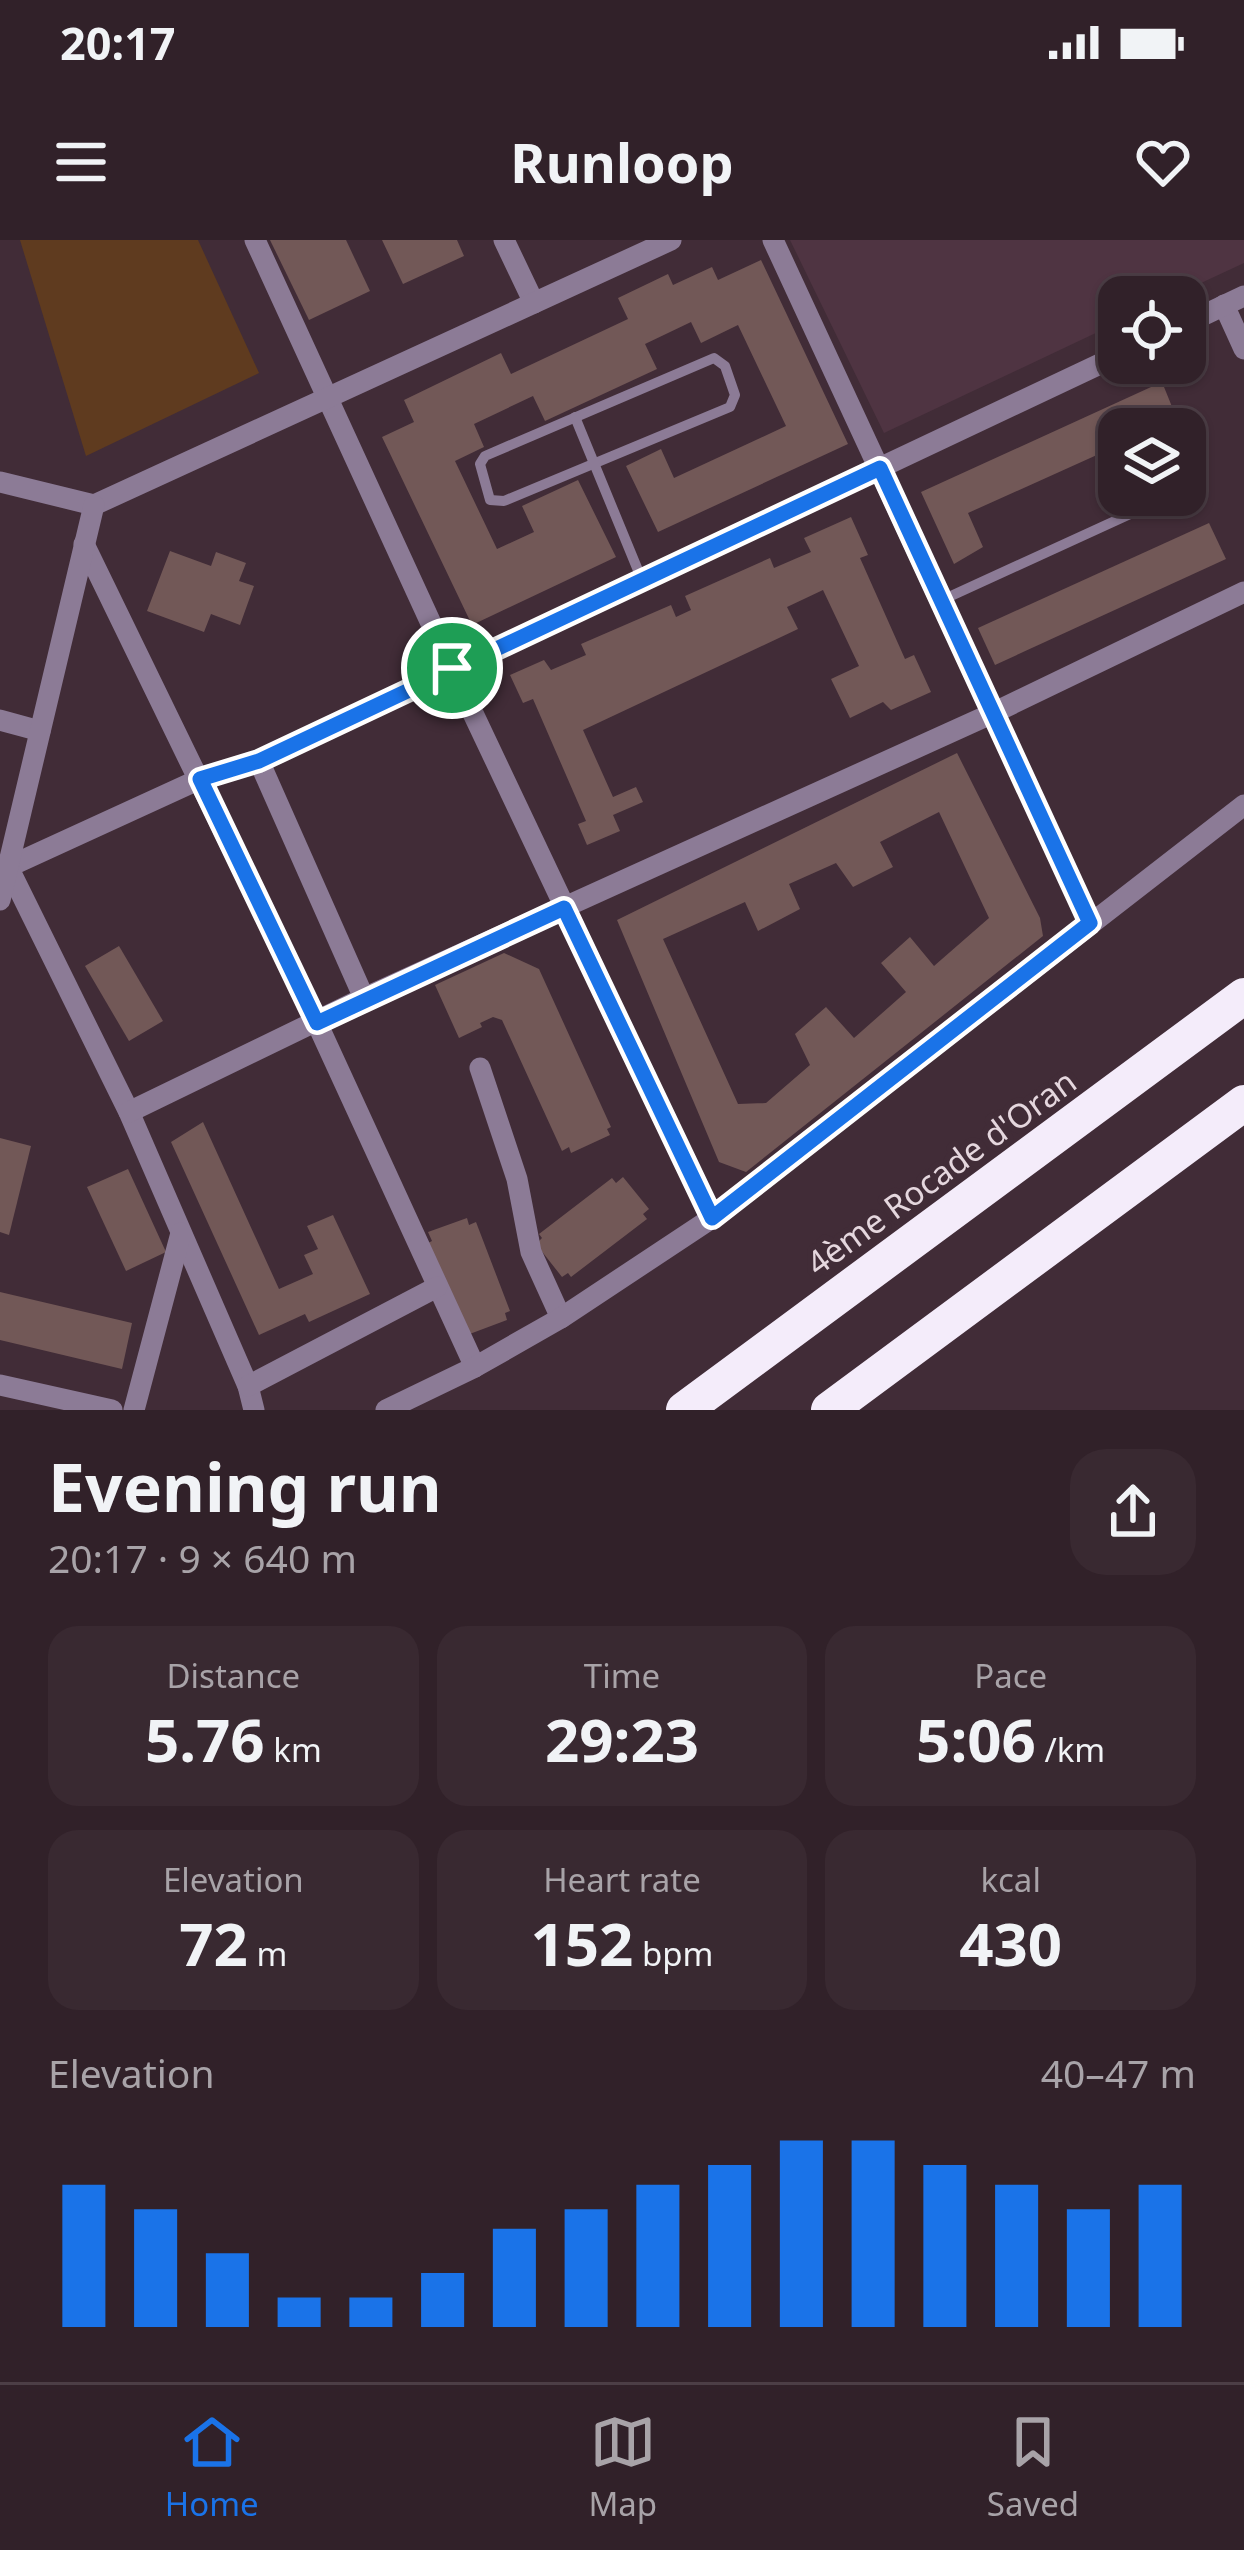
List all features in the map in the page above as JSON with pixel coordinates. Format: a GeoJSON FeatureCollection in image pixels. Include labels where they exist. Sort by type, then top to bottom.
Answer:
{"type":"FeatureCollection","features":[{"type":"Feature","properties":{"kind":"highway","name":"4ème Rocade d'Oran"},"geometry":{"type":"LineString","coordinates":[[685,1410],[1244,996]]}},
{"type":"Feature","properties":{"kind":"highway"},"geometry":{"type":"LineString","coordinates":[[834,1410],[872,1376],[1244,1103]]}},
{"type":"Feature","properties":{"kind":"street"},"geometry":{"type":"LineString","coordinates":[[255,240],[712,1218]]}},
{"type":"Feature","properties":{"kind":"street"},"geometry":{"type":"LineString","coordinates":[[504,240],[533,303]]}},
{"type":"Feature","properties":{"kind":"street"},"geometry":{"type":"LineString","coordinates":[[0,482],[94,505],[671,240]]}},
{"type":"Feature","properties":{"kind":"street"},"geometry":{"type":"LineString","coordinates":[[773,240],[1090,923]]}},
{"type":"Feature","properties":{"kind":"street"},"geometry":{"type":"LineString","coordinates":[[1206,314],[1234,301],[1244,349]]}},
{"type":"Feature","properties":{"kind":"street"},"geometry":{"type":"LineString","coordinates":[[4,866],[200,779],[259,761],[1098,365]]}},
{"type":"Feature","properties":{"kind":"street"},"geometry":{"type":"LineString","coordinates":[[0,900],[4,866],[94,505]]}},
{"type":"Feature","properties":{"kind":"street"},"geometry":{"type":"LineString","coordinates":[[84,544],[317,1023],[475,1367]]}},
{"type":"Feature","properties":{"kind":"street"},"geometry":{"type":"LineString","coordinates":[[129,1112],[364,998],[991,713],[1244,592]]}},
{"type":"Feature","properties":{"kind":"street"},"geometry":{"type":"LineString","coordinates":[[0,720],[40,731]]}},
{"type":"Feature","properties":{"kind":"street"},"geometry":{"type":"LineString","coordinates":[[259,761],[364,998]]}},
{"type":"Feature","properties":{"kind":"street"},"geometry":{"type":"LineString","coordinates":[[386,1410],[561,1318],[712,1218],[1244,805]]}},
{"type":"Feature","properties":{"kind":"street"},"geometry":{"type":"LineString","coordinates":[[4,866],[129,1112],[248,1386],[254,1410]]}},
{"type":"Feature","properties":{"kind":"street"},"geometry":{"type":"LineString","coordinates":[[480,1068],[517,1179],[531,1252],[561,1318]]}},
{"type":"Feature","properties":{"kind":"street"},"geometry":{"type":"LineString","coordinates":[[134,1410],[181,1233]]}},
{"type":"Feature","properties":{"kind":"street"},"geometry":{"type":"LineString","coordinates":[[248,1386],[437,1286]]}},
{"type":"Feature","properties":{"kind":"street"},"geometry":{"type":"LineString","coordinates":[[0,1385],[112,1410]]}},
{"type":"Feature","properties":{"kind":"lane"},"geometry":{"type":"LineString","coordinates":[[714,358],[724,366],[735,395],[730,406],[595,463],[504,501],[490,500],[480,464],[485,456],[714,358]]}},
{"type":"Feature","properties":{"kind":"lane"},"geometry":{"type":"LineString","coordinates":[[575,417],[642,580]]}},
{"type":"Feature","properties":{"kind":"lane"},"geometry":{"type":"LineString","coordinates":[[940,601],[1126,516]]}},
{"type":"Feature","properties":{"kind":"shaded area"},"geometry":{"type":"Polygon","coordinates":[[[20,240],[198,240],[259,373],[86,456],[20,240]]]}},
{"type":"Feature","properties":{"kind":"shaded area"},"geometry":{"type":"Polygon","coordinates":[[[790,240],[1244,240],[1244,263],[1206,281],[1206,276],[1098,276],[1098,332],[884,433],[790,240]]]}},
{"type":"Feature","properties":{"kind":"building"},"geometry":{"type":"Polygon","coordinates":[[[270,240],[346,240],[370,291],[309,320],[270,240]]]}},
{"type":"Feature","properties":{"kind":"building"},"geometry":{"type":"Polygon","coordinates":[[[382,240],[457,240],[464,256],[403,284],[382,240]]]}},
{"type":"Feature","properties":{"kind":"building"},"geometry":{"type":"Polygon","coordinates":[[[761,260],[848,444],[658,532],[626,466],[661,449],[674,478],[786,426],[738,325],[701,343],[691,322],[645,344],[657,369],[545,421],[533,396],[474,424],[484,447],[455,461],[497,549],[534,532],[522,506],[578,480],[616,557],[472,625],[382,437],[414,422],[404,400],[501,353],[511,374],[628,319],[618,298],[668,274],[673,285],[712,267],[718,280],[761,260]]]}},
{"type":"Feature","properties":{"kind":"building"},"geometry":{"type":"Polygon","coordinates":[[[1163,384],[1173,408],[1105,408],[1163,384]]]}},
{"type":"Feature","properties":{"kind":"building"},"geometry":{"type":"Polygon","coordinates":[[[1098,411],[1098,454],[968,513],[983,547],[954,564],[921,492],[1098,411]]]}},
{"type":"Feature","properties":{"kind":"building"},"geometry":{"type":"Polygon","coordinates":[[[851,517],[868,555],[860,558],[905,659],[914,655],[931,692],[891,710],[883,702],[850,718],[831,679],[859,666],[823,590],[787,607],[798,629],[583,730],[613,797],[636,787],[643,802],[613,815],[620,831],[587,845],[578,824],[586,821],[533,699],[523,703],[510,675],[544,660],[551,670],[586,655],[581,644],[671,605],[676,617],[691,610],[685,596],[770,558],[774,568],[811,552],[804,538],[851,517]]]}},
{"type":"Feature","properties":{"kind":"building"},"geometry":{"type":"Polygon","coordinates":[[[1209,523],[1226,559],[995,665],[978,628],[1209,523]]]}},
{"type":"Feature","properties":{"kind":"building"},"geometry":{"type":"Polygon","coordinates":[[[170,551],[211,566],[216,552],[246,563],[239,581],[254,586],[240,625],[211,614],[204,632],[147,611],[170,551]]]}},
{"type":"Feature","properties":{"kind":"building"},"geometry":{"type":"Polygon","coordinates":[[[957,753],[1040,918],[1043,936],[746,1172],[719,1162],[617,920],[957,753]],[[939,812],[880,842],[893,867],[853,887],[836,863],[789,884],[800,909],[758,931],[745,902],[663,939],[738,1104],[766,1103],[810,1065],[795,1034],[826,1007],[854,1038],[906,992],[881,963],[910,937],[934,966],[989,918],[939,812]]]}},
{"type":"Feature","properties":{"kind":"building"},"geometry":{"type":"Polygon","coordinates":[[[119,946],[163,1021],[129,1041],[85,966],[119,946]]]}},
{"type":"Feature","properties":{"kind":"building"},"geometry":{"type":"Polygon","coordinates":[[[504,953],[539,969],[611,1127],[607,1129],[610,1135],[571,1153],[569,1147],[562,1151],[502,1020],[493,1017],[459,1038],[435,985],[504,953]]]}},
{"type":"Feature","properties":{"kind":"building"},"geometry":{"type":"Polygon","coordinates":[[[203,1122],[279,1289],[313,1274],[304,1255],[318,1249],[307,1226],[333,1215],[370,1294],[309,1322],[305,1314],[259,1335],[171,1142],[203,1122]]]}},
{"type":"Feature","properties":{"kind":"building"},"geometry":{"type":"Polygon","coordinates":[[[0,1138],[31,1146],[9,1235],[0,1232],[0,1138]]]}},
{"type":"Feature","properties":{"kind":"building"},"geometry":{"type":"Polygon","coordinates":[[[128,1169],[166,1252],[126,1271],[87,1187],[128,1169]]]}},
{"type":"Feature","properties":{"kind":"building"},"geometry":{"type":"Polygon","coordinates":[[[623,1177],[649,1209],[643,1214],[647,1219],[571,1277],[568,1273],[562,1277],[536,1244],[542,1238],[539,1234],[612,1178],[616,1183],[623,1177]]]}},
{"type":"Feature","properties":{"kind":"building"},"geometry":{"type":"Polygon","coordinates":[[[467,1218],[469,1225],[476,1222],[510,1311],[505,1313],[507,1320],[467,1335],[426,1244],[432,1241],[428,1232],[467,1218]]]}},
{"type":"Feature","properties":{"kind":"building"},"geometry":{"type":"Polygon","coordinates":[[[0,1292],[132,1323],[122,1369],[0,1340],[0,1292]]]}},
{"type":"Feature","properties":{"kind":"route"},"geometry":{"type":"LineString","coordinates":[[880,468],[1090,923],[712,1218],[564,908],[317,1023],[200,779],[259,761],[452,668],[880,468]]}}]}
